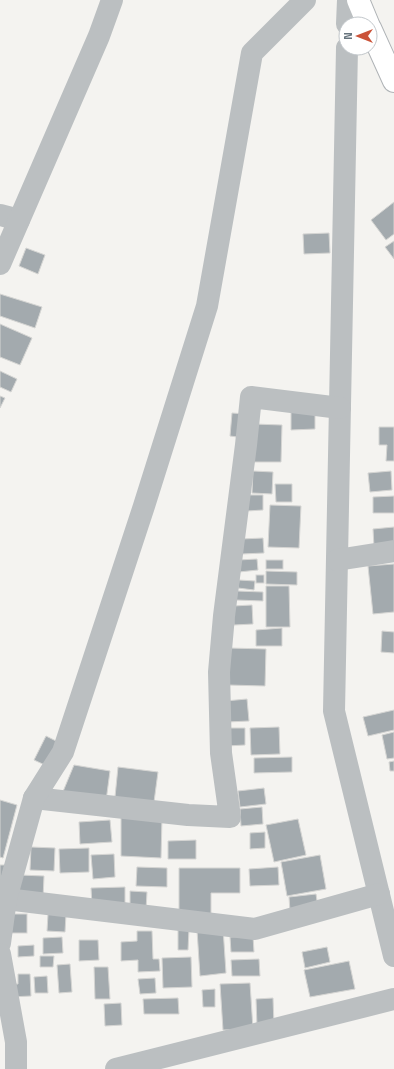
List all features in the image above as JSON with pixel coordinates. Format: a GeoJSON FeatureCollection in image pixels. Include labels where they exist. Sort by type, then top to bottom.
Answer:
{"type":"FeatureCollection","features":[{"type":"Feature","properties":{"kind":"main road"},"geometry":{"type":"LineString","coordinates":[[358,0],[365,16]]}},
{"type":"Feature","properties":{"kind":"main road"},"geometry":{"type":"LineString","coordinates":[[378,46],[394,81]]}},
{"type":"Feature","properties":{"kind":"street"},"geometry":{"type":"LineString","coordinates":[[0,264],[10,217],[99,36],[112,0]]}},
{"type":"Feature","properties":{"kind":"street"},"geometry":{"type":"LineString","coordinates":[[0,943],[6,898],[34,798],[63,752],[144,506],[207,306],[252,53],[305,0]]}},
{"type":"Feature","properties":{"kind":"street"},"geometry":{"type":"LineString","coordinates":[[347,16],[348,0]]}},
{"type":"Feature","properties":{"kind":"street"},"geometry":{"type":"LineString","coordinates":[[347,56],[334,711],[394,956]]}},
{"type":"Feature","properties":{"kind":"street"},"geometry":{"type":"LineString","coordinates":[[34,798],[188,815],[230,817],[221,753],[220,672],[224,616],[251,397],[340,408]]}},
{"type":"Feature","properties":{"kind":"street"},"geometry":{"type":"LineString","coordinates":[[337,560],[394,552]]}},
{"type":"Feature","properties":{"kind":"street"},"geometry":{"type":"LineString","coordinates":[[6,898],[255,929],[379,894]]}},
{"type":"Feature","properties":{"kind":"street"},"geometry":{"type":"LineString","coordinates":[[0,954],[7,1034],[16,1042],[16,1069]]}},
{"type":"Feature","properties":{"kind":"street"},"geometry":{"type":"LineString","coordinates":[[116,1069],[394,999]]}},
{"type":"Feature","properties":{"kind":"building"},"geometry":{"type":"Polygon","coordinates":[[[394,202],[394,234],[386,240],[371,220],[394,202]]]}},
{"type":"Feature","properties":{"kind":"building"},"geometry":{"type":"Polygon","coordinates":[[[329,233],[330,253],[304,254],[303,234],[329,233]]]}},
{"type":"Feature","properties":{"kind":"building"},"geometry":{"type":"Polygon","coordinates":[[[394,241],[394,259],[385,247],[394,241]]]}},
{"type":"Feature","properties":{"kind":"building"},"geometry":{"type":"Polygon","coordinates":[[[26,248],[45,255],[38,274],[19,266],[26,248]]]}},
{"type":"Feature","properties":{"kind":"building"},"geometry":{"type":"Polygon","coordinates":[[[0,294],[42,307],[35,328],[0,316],[0,294]]]}},
{"type":"Feature","properties":{"kind":"building"},"geometry":{"type":"Polygon","coordinates":[[[0,324],[32,338],[20,365],[0,357],[0,324]]]}},
{"type":"Feature","properties":{"kind":"building"},"geometry":{"type":"Polygon","coordinates":[[[0,371],[17,379],[11,392],[0,387],[0,371]]]}},
{"type":"Feature","properties":{"kind":"building"},"geometry":{"type":"Polygon","coordinates":[[[0,396],[5,398],[0,408],[0,396]]]}},
{"type":"Feature","properties":{"kind":"building"},"geometry":{"type":"Polygon","coordinates":[[[315,409],[315,429],[291,430],[291,410],[315,409]]]}},
{"type":"Feature","properties":{"kind":"building"},"geometry":{"type":"Polygon","coordinates":[[[232,413],[246,414],[245,438],[230,436],[232,413]]]}},
{"type":"Feature","properties":{"kind":"building"},"geometry":{"type":"Polygon","coordinates":[[[254,424],[282,425],[281,462],[253,462],[254,424]]]}},
{"type":"Feature","properties":{"kind":"building"},"geometry":{"type":"Polygon","coordinates":[[[379,427],[394,427],[394,461],[386,461],[387,445],[379,445],[379,427]]]}},
{"type":"Feature","properties":{"kind":"building"},"geometry":{"type":"Polygon","coordinates":[[[253,471],[273,472],[272,494],[252,493],[253,471]]]}},
{"type":"Feature","properties":{"kind":"building"},"geometry":{"type":"Polygon","coordinates":[[[391,471],[392,490],[370,492],[368,473],[391,471]]]}},
{"type":"Feature","properties":{"kind":"building"},"geometry":{"type":"Polygon","coordinates":[[[275,484],[292,484],[292,502],[276,502],[275,484]]]}},
{"type":"Feature","properties":{"kind":"building"},"geometry":{"type":"Polygon","coordinates":[[[246,495],[263,495],[263,510],[247,511],[246,495]]]}},
{"type":"Feature","properties":{"kind":"building"},"geometry":{"type":"Polygon","coordinates":[[[394,496],[394,513],[373,513],[373,497],[394,496]]]}},
{"type":"Feature","properties":{"kind":"building"},"geometry":{"type":"Polygon","coordinates":[[[270,505],[301,506],[299,548],[268,547],[270,505]]]}},
{"type":"Feature","properties":{"kind":"building"},"geometry":{"type":"Polygon","coordinates":[[[394,527],[394,545],[374,547],[373,529],[394,527]]]}},
{"type":"Feature","properties":{"kind":"building"},"geometry":{"type":"Polygon","coordinates":[[[263,538],[264,553],[242,554],[241,539],[263,538]]]}},
{"type":"Feature","properties":{"kind":"building"},"geometry":{"type":"Polygon","coordinates":[[[257,559],[258,570],[239,572],[238,560],[257,559]]]}},
{"type":"Feature","properties":{"kind":"building"},"geometry":{"type":"Polygon","coordinates":[[[266,560],[283,560],[283,569],[266,569],[266,560]]]}},
{"type":"Feature","properties":{"kind":"building"},"geometry":{"type":"Polygon","coordinates":[[[394,564],[394,612],[373,614],[368,566],[394,564]]]}},
{"type":"Feature","properties":{"kind":"building"},"geometry":{"type":"Polygon","coordinates":[[[266,571],[297,572],[297,585],[266,584],[266,571]]]}},
{"type":"Feature","properties":{"kind":"building"},"geometry":{"type":"Polygon","coordinates":[[[256,575],[264,575],[264,583],[256,583],[256,575]]]}},
{"type":"Feature","properties":{"kind":"building"},"geometry":{"type":"Polygon","coordinates":[[[239,580],[255,581],[254,590],[238,588],[239,580]]]}},
{"type":"Feature","properties":{"kind":"building"},"geometry":{"type":"Polygon","coordinates":[[[266,586],[289,586],[290,627],[266,627],[266,586]]]}},
{"type":"Feature","properties":{"kind":"building"},"geometry":{"type":"Polygon","coordinates":[[[237,591],[263,592],[263,601],[236,600],[237,591]]]}},
{"type":"Feature","properties":{"kind":"building"},"geometry":{"type":"Polygon","coordinates":[[[252,605],[253,624],[234,625],[233,606],[252,605]]]}},
{"type":"Feature","properties":{"kind":"building"},"geometry":{"type":"Polygon","coordinates":[[[282,628],[282,646],[256,646],[256,630],[282,628]]]}},
{"type":"Feature","properties":{"kind":"building"},"geometry":{"type":"Polygon","coordinates":[[[382,631],[394,632],[394,653],[381,652],[382,631]]]}},
{"type":"Feature","properties":{"kind":"building"},"geometry":{"type":"Polygon","coordinates":[[[229,648],[266,649],[265,686],[228,685],[229,648]]]}},
{"type":"Feature","properties":{"kind":"building"},"geometry":{"type":"Polygon","coordinates":[[[247,699],[249,721],[227,722],[225,701],[247,699]]]}},
{"type":"Feature","properties":{"kind":"building"},"geometry":{"type":"Polygon","coordinates":[[[394,710],[394,730],[368,736],[363,717],[394,710]]]}},
{"type":"Feature","properties":{"kind":"building"},"geometry":{"type":"Polygon","coordinates":[[[279,727],[280,754],[251,755],[250,728],[279,727]]]}},
{"type":"Feature","properties":{"kind":"building"},"geometry":{"type":"Polygon","coordinates":[[[225,728],[245,728],[245,745],[226,746],[225,728]]]}},
{"type":"Feature","properties":{"kind":"building"},"geometry":{"type":"Polygon","coordinates":[[[394,732],[394,758],[387,759],[382,735],[394,732]]]}},
{"type":"Feature","properties":{"kind":"building"},"geometry":{"type":"Polygon","coordinates":[[[46,736],[58,742],[47,766],[34,760],[46,736]]]}},
{"type":"Feature","properties":{"kind":"building"},"geometry":{"type":"Polygon","coordinates":[[[292,757],[292,772],[254,773],[254,758],[292,757]]]}},
{"type":"Feature","properties":{"kind":"building"},"geometry":{"type":"Polygon","coordinates":[[[394,761],[394,771],[390,771],[389,762],[394,761]]]}},
{"type":"Feature","properties":{"kind":"building"},"geometry":{"type":"Polygon","coordinates":[[[74,765],[110,771],[106,801],[62,794],[74,765]]]}},
{"type":"Feature","properties":{"kind":"building"},"geometry":{"type":"Polygon","coordinates":[[[118,767],[158,772],[154,802],[115,797],[118,767]]]}},
{"type":"Feature","properties":{"kind":"building"},"geometry":{"type":"Polygon","coordinates":[[[264,788],[266,804],[240,807],[238,791],[264,788]]]}},
{"type":"Feature","properties":{"kind":"building"},"geometry":{"type":"Polygon","coordinates":[[[0,800],[17,805],[3,858],[0,857],[0,800]]]}},
{"type":"Feature","properties":{"kind":"building"},"geometry":{"type":"Polygon","coordinates":[[[262,807],[263,824],[241,826],[240,809],[262,807]]]}},
{"type":"Feature","properties":{"kind":"building"},"geometry":{"type":"Polygon","coordinates":[[[121,817],[162,818],[161,858],[121,856],[121,817]]]}},
{"type":"Feature","properties":{"kind":"building"},"geometry":{"type":"Polygon","coordinates":[[[298,819],[306,855],[274,862],[266,825],[298,819]]]}},
{"type":"Feature","properties":{"kind":"building"},"geometry":{"type":"Polygon","coordinates":[[[110,820],[112,842],[80,844],[79,822],[110,820]]]}},
{"type":"Feature","properties":{"kind":"building"},"geometry":{"type":"Polygon","coordinates":[[[265,832],[265,848],[250,849],[250,833],[265,832]]]}},
{"type":"Feature","properties":{"kind":"building"},"geometry":{"type":"Polygon","coordinates":[[[196,840],[196,859],[168,859],[168,841],[196,840]]]}},
{"type":"Feature","properties":{"kind":"building"},"geometry":{"type":"Polygon","coordinates":[[[31,847],[55,848],[54,871],[30,870],[31,847]]]}},
{"type":"Feature","properties":{"kind":"building"},"geometry":{"type":"Polygon","coordinates":[[[89,848],[89,872],[60,873],[59,849],[89,848]]]}},
{"type":"Feature","properties":{"kind":"building"},"geometry":{"type":"Polygon","coordinates":[[[114,854],[115,877],[93,879],[91,855],[114,854]]]}},
{"type":"Feature","properties":{"kind":"building"},"geometry":{"type":"Polygon","coordinates":[[[320,855],[326,889],[287,896],[281,862],[320,855]]]}},
{"type":"Feature","properties":{"kind":"building"},"geometry":{"type":"Polygon","coordinates":[[[0,865],[5,865],[0,884],[0,865]]]}},
{"type":"Feature","properties":{"kind":"building"},"geometry":{"type":"Polygon","coordinates":[[[137,867],[167,868],[167,887],[136,886],[137,867]]]}},
{"type":"Feature","properties":{"kind":"building"},"geometry":{"type":"Polygon","coordinates":[[[278,867],[279,885],[250,886],[249,869],[278,867]]]}},
{"type":"Feature","properties":{"kind":"building"},"geometry":{"type":"Polygon","coordinates":[[[179,868],[240,868],[240,893],[211,893],[211,915],[179,915],[179,868]]]}},
{"type":"Feature","properties":{"kind":"building"},"geometry":{"type":"Polygon","coordinates":[[[19,875],[44,876],[43,899],[17,898],[19,875]]]}},
{"type":"Feature","properties":{"kind":"building"},"geometry":{"type":"Polygon","coordinates":[[[125,887],[125,905],[92,905],[91,888],[125,887]]]}},
{"type":"Feature","properties":{"kind":"building"},"geometry":{"type":"Polygon","coordinates":[[[130,891],[147,892],[146,910],[130,909],[130,891]]]}},
{"type":"Feature","properties":{"kind":"building"},"geometry":{"type":"Polygon","coordinates":[[[316,894],[318,908],[290,911],[289,897],[316,894]]]}},
{"type":"Feature","properties":{"kind":"building"},"geometry":{"type":"Polygon","coordinates":[[[10,914],[27,914],[27,933],[10,933],[10,914]]]}},
{"type":"Feature","properties":{"kind":"building"},"geometry":{"type":"Polygon","coordinates":[[[48,914],[66,914],[65,932],[47,931],[48,914]]]}},
{"type":"Feature","properties":{"kind":"building"},"geometry":{"type":"Polygon","coordinates":[[[223,928],[226,973],[200,976],[197,930],[223,928]]]}},
{"type":"Feature","properties":{"kind":"building"},"geometry":{"type":"Polygon","coordinates":[[[178,929],[189,929],[188,950],[178,950],[178,929]]]}},
{"type":"Feature","properties":{"kind":"building"},"geometry":{"type":"Polygon","coordinates":[[[137,931],[152,931],[153,959],[159,959],[160,971],[138,972],[138,960],[121,961],[121,942],[137,941],[137,931]]]}},
{"type":"Feature","properties":{"kind":"building"},"geometry":{"type":"Polygon","coordinates":[[[253,936],[254,952],[231,952],[230,937],[253,936]]]}},
{"type":"Feature","properties":{"kind":"building"},"geometry":{"type":"Polygon","coordinates":[[[62,937],[63,953],[43,954],[43,938],[62,937]]]}},
{"type":"Feature","properties":{"kind":"building"},"geometry":{"type":"Polygon","coordinates":[[[79,940],[98,940],[99,960],[79,961],[79,940]]]}},
{"type":"Feature","properties":{"kind":"building"},"geometry":{"type":"Polygon","coordinates":[[[34,945],[34,956],[18,957],[18,946],[34,945]]]}},
{"type":"Feature","properties":{"kind":"building"},"geometry":{"type":"Polygon","coordinates":[[[327,947],[330,962],[305,968],[302,952],[327,947]]]}},
{"type":"Feature","properties":{"kind":"building"},"geometry":{"type":"Polygon","coordinates":[[[40,956],[54,956],[53,967],[40,967],[40,956]]]}},
{"type":"Feature","properties":{"kind":"building"},"geometry":{"type":"Polygon","coordinates":[[[191,957],[192,987],[163,988],[162,958],[191,957]]]}},
{"type":"Feature","properties":{"kind":"building"},"geometry":{"type":"Polygon","coordinates":[[[259,959],[260,976],[232,976],[231,960],[259,959]]]}},
{"type":"Feature","properties":{"kind":"building"},"geometry":{"type":"Polygon","coordinates":[[[349,961],[355,989],[310,997],[304,970],[349,961]]]}},
{"type":"Feature","properties":{"kind":"building"},"geometry":{"type":"Polygon","coordinates":[[[70,964],[72,992],[59,993],[57,965],[70,964]]]}},
{"type":"Feature","properties":{"kind":"building"},"geometry":{"type":"Polygon","coordinates":[[[94,967],[108,967],[110,999],[95,999],[94,967]]]}},
{"type":"Feature","properties":{"kind":"building"},"geometry":{"type":"Polygon","coordinates":[[[18,974],[30,974],[31,996],[10,997],[10,984],[18,984],[18,974]]]}},
{"type":"Feature","properties":{"kind":"building"},"geometry":{"type":"Polygon","coordinates":[[[47,976],[48,993],[35,993],[34,977],[47,976]]]}},
{"type":"Feature","properties":{"kind":"building"},"geometry":{"type":"Polygon","coordinates":[[[155,978],[156,993],[140,994],[138,979],[155,978]]]}},
{"type":"Feature","properties":{"kind":"building"},"geometry":{"type":"Polygon","coordinates":[[[250,983],[253,1029],[223,1030],[220,984],[250,983]]]}},
{"type":"Feature","properties":{"kind":"building"},"geometry":{"type":"Polygon","coordinates":[[[215,989],[215,1007],[203,1007],[202,990],[215,989]]]}},
{"type":"Feature","properties":{"kind":"building"},"geometry":{"type":"Polygon","coordinates":[[[178,998],[179,1014],[144,1014],[143,999],[178,998]]]}},
{"type":"Feature","properties":{"kind":"building"},"geometry":{"type":"Polygon","coordinates":[[[273,998],[274,1025],[257,1026],[256,999],[273,998]]]}},
{"type":"Feature","properties":{"kind":"building"},"geometry":{"type":"Polygon","coordinates":[[[121,1003],[122,1025],[105,1026],[104,1004],[121,1003]]]}}]}
